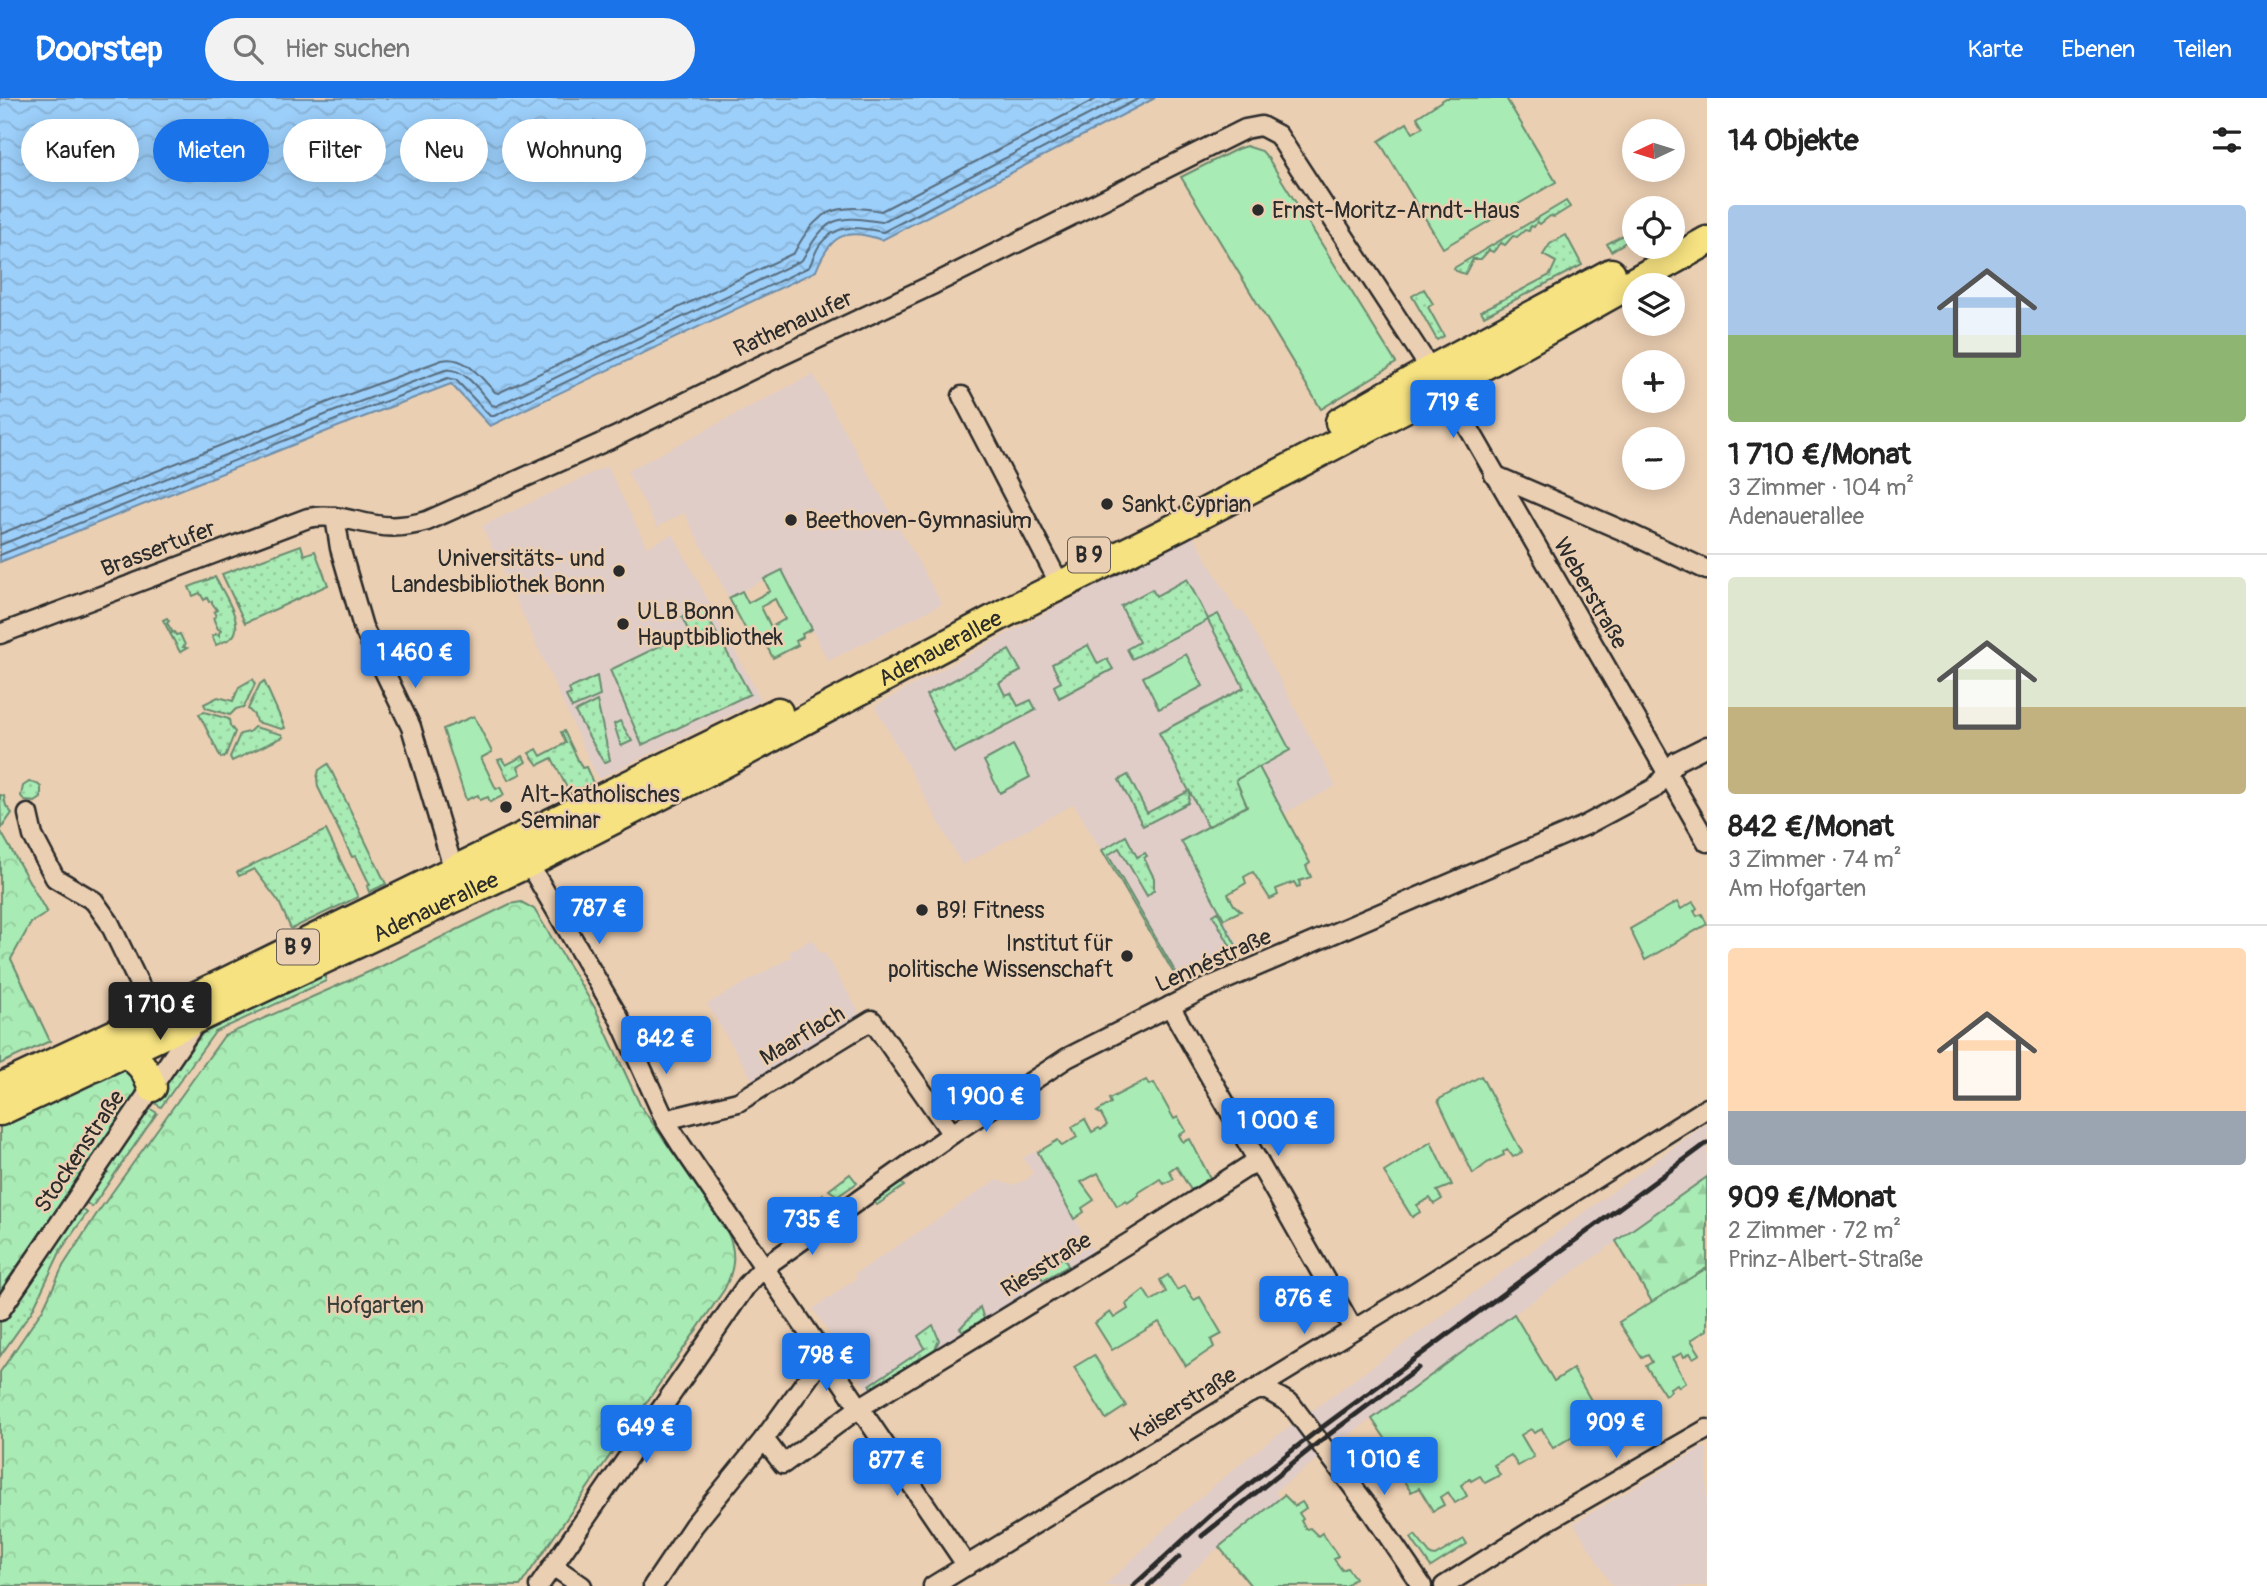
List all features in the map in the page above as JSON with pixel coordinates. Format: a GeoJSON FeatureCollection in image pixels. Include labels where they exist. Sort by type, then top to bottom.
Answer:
{"type":"FeatureCollection","features":[{"type":"Feature","properties":{"kind":"main road"},"geometry":{"type":"LineString","coordinates":[[1685,233],[1707,221]]}},
{"type":"Feature","properties":{"kind":"main road","name":"Adenauerallee"},"geometry":{"type":"LineString","coordinates":[[0,1088],[159,1024],[199,1018],[522,852],[730,736],[1707,241]]}},
{"type":"Feature","properties":{"kind":"main road","name":"Adenauerallee"},"geometry":{"type":"LineString","coordinates":[[0,1111],[123,1052],[159,1024],[224,983],[453,871],[522,852],[722,764],[1009,611],[1179,526],[1640,259]]}},
{"type":"Feature","properties":{"kind":"main road"},"geometry":{"type":"LineString","coordinates":[[199,1018],[224,983]]}},
{"type":"Feature","properties":{"kind":"main road"},"geometry":{"type":"LineString","coordinates":[[123,1052],[138,1060],[145,1068],[152,1087]]}},
{"type":"Feature","properties":{"kind":"street","name":"Weberstraße"},"geometry":{"type":"LineString","coordinates":[[1261,126],[1278,135],[1438,378],[1707,842]]}},
{"type":"Feature","properties":{"kind":"street","name":"Rathenauufer"},"geometry":{"type":"LineString","coordinates":[[335,517],[386,526],[412,525],[476,500],[615,437],[934,284],[1245,129],[1261,126]]}},
{"type":"Feature","properties":{"kind":"street"},"geometry":{"type":"LineString","coordinates":[[962,396],[1054,573]]}},
{"type":"Feature","properties":{"kind":"street"},"geometry":{"type":"LineString","coordinates":[[1494,475],[1707,570]]}},
{"type":"Feature","properties":{"kind":"street","name":"Brassertufer"},"geometry":{"type":"LineString","coordinates":[[0,634],[308,518],[335,517]]}},
{"type":"Feature","properties":{"kind":"street"},"geometry":{"type":"LineString","coordinates":[[335,517],[340,548],[363,627],[411,727],[453,871]]}},
{"type":"Feature","properties":{"kind":"street","name":"Lennéstraße"},"geometry":{"type":"LineString","coordinates":[[539,1586],[746,1286],[763,1268],[951,1134],[1067,1058],[1170,1006],[1584,826],[1655,788],[1677,761],[1707,746]]}},
{"type":"Feature","properties":{"kind":"street"},"geometry":{"type":"LineString","coordinates":[[28,814],[33,836],[55,878],[94,901],[102,911],[159,1024]]}},
{"type":"Feature","properties":{"kind":"street"},"geometry":{"type":"LineString","coordinates":[[522,852],[618,1016],[665,1120],[967,1566]]}},
{"type":"Feature","properties":{"kind":"street"},"geometry":{"type":"LineString","coordinates":[[1170,1006],[1353,1329]]}},
{"type":"Feature","properties":{"kind":"street","name":"Stockenstraße"},"geometry":{"type":"LineString","coordinates":[[0,1311],[199,1018]]}},
{"type":"Feature","properties":{"kind":"street","name":"Maarflach"},"geometry":{"type":"LineString","coordinates":[[665,1120],[738,1102],[872,1020],[951,1134]]}},
{"type":"Feature","properties":{"kind":"street","name":"Kaiserstraße"},"geometry":{"type":"LineString","coordinates":[[933,1586],[1587,1185],[1707,1108]]}},
{"type":"Feature","properties":{"kind":"street","name":"Riesstraße"},"geometry":{"type":"LineString","coordinates":[[764,1439],[783,1464],[859,1408],[1258,1160]]}},
{"type":"Feature","properties":{"kind":"street"},"geometry":{"type":"LineString","coordinates":[[653,1586],[694,1525],[764,1439],[824,1356]]}},
{"type":"Feature","properties":{"kind":"street"},"geometry":{"type":"LineString","coordinates":[[1244,1396],[1258,1390],[1267,1390],[1291,1404],[1371,1511],[1422,1586]]}},
{"type":"Feature","properties":{"kind":"street"},"geometry":{"type":"LineString","coordinates":[[1444,1586],[1544,1523],[1707,1429]]}},
{"type":"Feature","properties":{"kind":"street"},"geometry":{"type":"LineString","coordinates":[[553,1566],[582,1586]]}},
{"type":"Feature","properties":{"kind":"shaded area","name":"Beethoven-Gymnasium"},"geometry":{"type":"Polygon","coordinates":[[[813,374],[942,604],[828,661],[782,570],[729,598],[684,513],[657,527],[627,471],[813,374]]]}},
{"type":"Feature","properties":{"kind":"shaded area","name":"ULB Bonn Hauptbibliothek"},"geometry":{"type":"Polygon","coordinates":[[[607,466],[647,547],[673,534],[761,700],[598,779],[482,526],[607,466]]]}},
{"type":"Feature","properties":{"kind":"shaded area"},"geometry":{"type":"Polygon","coordinates":[[[1192,533],[1237,612],[1243,610],[1336,786],[1283,814],[1258,767],[1248,806],[1181,841],[1241,948],[1176,977],[1074,804],[962,865],[875,706],[1192,533]]]}},
{"type":"Feature","properties":{"kind":"shaded area"},"geometry":{"type":"Polygon","coordinates":[[[812,939],[820,953],[824,952],[859,1012],[856,1021],[753,1080],[707,1004],[791,957],[789,952],[812,939]]]}},
{"type":"Feature","properties":{"kind":"shaded area"},"geometry":{"type":"Polygon","coordinates":[[[1707,1123],[1707,1177],[1485,1335],[1316,1460],[1275,1492],[1279,1498],[1177,1586],[1104,1586],[1185,1510],[1248,1457],[1707,1123]]]}},
{"type":"Feature","properties":{"kind":"shaded area"},"geometry":{"type":"Polygon","coordinates":[[[1036,1151],[1099,1261],[874,1399],[813,1309],[857,1278],[855,1274],[996,1180],[1012,1185],[1026,1180],[1033,1173],[1023,1158],[1036,1151]]]}},
{"type":"Feature","properties":{"kind":"shaded area"},"geometry":{"type":"Polygon","coordinates":[[[1701,1448],[1707,1448],[1707,1586],[1612,1586],[1574,1523],[1701,1448]]]}},
{"type":"Feature","properties":{"kind":"green space"},"geometry":{"type":"Polygon","coordinates":[[[1446,98],[1506,98],[1556,182],[1443,248],[1379,141],[1407,123],[1413,133],[1423,127],[1417,117],[1446,98]]]}},
{"type":"Feature","properties":{"kind":"green space"},"geometry":{"type":"Polygon","coordinates":[[[1246,146],[1262,151],[1268,158],[1396,363],[1321,409],[1181,177],[1246,146]]]}},
{"type":"Feature","properties":{"kind":"green space"},"geometry":{"type":"Polygon","coordinates":[[[1566,201],[1570,207],[1554,217],[1550,216],[1540,224],[1537,222],[1529,231],[1525,230],[1517,237],[1513,236],[1505,245],[1501,243],[1493,252],[1489,250],[1481,259],[1473,259],[1465,274],[1454,268],[1566,201]]]}},
{"type":"Feature","properties":{"kind":"green space"},"geometry":{"type":"Polygon","coordinates":[[[1566,235],[1582,265],[1484,316],[1481,311],[1550,275],[1556,262],[1543,255],[1550,244],[1566,235]]]}},
{"type":"Feature","properties":{"kind":"green space"},"geometry":{"type":"Polygon","coordinates":[[[1622,236],[1622,244],[1611,251],[1607,244],[1622,236]]]}},
{"type":"Feature","properties":{"kind":"green space"},"geometry":{"type":"Polygon","coordinates":[[[1424,289],[1433,304],[1428,307],[1444,336],[1437,340],[1412,296],[1424,289]]]}},
{"type":"Feature","properties":{"kind":"green space"},"geometry":{"type":"Polygon","coordinates":[[[301,545],[304,555],[315,551],[328,585],[245,623],[222,574],[301,545]]]}},
{"type":"Feature","properties":{"kind":"green space"},"geometry":{"type":"Polygon","coordinates":[[[782,570],[812,629],[802,634],[803,637],[796,641],[798,645],[773,658],[764,641],[754,645],[729,598],[742,591],[748,603],[770,591],[764,579],[782,570]],[[775,599],[761,607],[771,627],[785,619],[775,599]]]}},
{"type":"Feature","properties":{"kind":"green space"},"geometry":{"type":"Polygon","coordinates":[[[215,577],[232,608],[236,625],[231,638],[216,645],[212,636],[219,636],[221,630],[213,618],[217,610],[212,601],[209,602],[207,598],[204,600],[200,593],[193,596],[189,587],[215,577]]]}},
{"type":"Feature","properties":{"kind":"green space"},"geometry":{"type":"Polygon","coordinates":[[[1187,579],[1208,619],[1218,614],[1290,750],[1236,780],[1248,806],[1208,827],[1190,792],[1188,803],[1143,826],[1119,780],[1128,775],[1147,813],[1189,791],[1159,733],[1244,688],[1208,620],[1132,659],[1127,649],[1139,642],[1121,606],[1152,589],[1156,596],[1187,579]]]}},
{"type":"Feature","properties":{"kind":"green space"},"geometry":{"type":"Polygon","coordinates":[[[702,607],[750,694],[642,745],[610,670],[689,632],[682,617],[702,607]]]}},
{"type":"Feature","properties":{"kind":"green space"},"geometry":{"type":"Polygon","coordinates":[[[167,618],[171,633],[180,634],[185,645],[183,647],[187,648],[180,652],[163,620],[167,618]]]}},
{"type":"Feature","properties":{"kind":"green space"},"geometry":{"type":"Polygon","coordinates":[[[1088,645],[1098,664],[1107,659],[1113,669],[1059,698],[1054,686],[1061,682],[1052,664],[1088,645]]]}},
{"type":"Feature","properties":{"kind":"green space"},"geometry":{"type":"Polygon","coordinates":[[[1009,650],[1021,671],[999,683],[1005,695],[1011,693],[1018,706],[1031,700],[1036,710],[954,753],[926,695],[1009,650]]]}},
{"type":"Feature","properties":{"kind":"green space"},"geometry":{"type":"Polygon","coordinates":[[[1186,654],[1203,686],[1159,709],[1143,677],[1186,654]]]}},
{"type":"Feature","properties":{"kind":"green space"},"geometry":{"type":"Polygon","coordinates":[[[597,676],[600,696],[572,708],[566,696],[571,694],[569,689],[597,676]]]}},
{"type":"Feature","properties":{"kind":"green space"},"geometry":{"type":"Polygon","coordinates":[[[253,679],[255,684],[244,707],[236,709],[230,715],[206,708],[204,704],[218,697],[233,701],[239,687],[253,679]]]}},
{"type":"Feature","properties":{"kind":"green space"},"geometry":{"type":"Polygon","coordinates":[[[264,681],[285,728],[256,722],[248,709],[264,681]]]}},
{"type":"Feature","properties":{"kind":"green space"},"geometry":{"type":"Polygon","coordinates":[[[597,701],[610,760],[604,763],[575,712],[597,701]]]}},
{"type":"Feature","properties":{"kind":"green space"},"geometry":{"type":"Polygon","coordinates":[[[204,712],[229,719],[235,732],[225,757],[221,758],[199,714],[204,712]]]}},
{"type":"Feature","properties":{"kind":"green space"},"geometry":{"type":"Polygon","coordinates":[[[474,716],[492,752],[481,758],[496,789],[500,787],[504,795],[490,802],[488,797],[480,800],[478,795],[466,800],[443,729],[474,716]]]}},
{"type":"Feature","properties":{"kind":"green space"},"geometry":{"type":"Polygon","coordinates":[[[620,721],[632,741],[621,746],[614,724],[620,721]]]}},
{"type":"Feature","properties":{"kind":"green space"},"geometry":{"type":"Polygon","coordinates":[[[254,727],[281,734],[283,737],[232,761],[230,757],[240,734],[249,732],[254,727]]]}},
{"type":"Feature","properties":{"kind":"green space"},"geometry":{"type":"Polygon","coordinates":[[[564,731],[582,768],[586,767],[593,783],[570,794],[552,758],[538,765],[529,753],[537,749],[541,756],[566,743],[561,732],[564,731]]]}},
{"type":"Feature","properties":{"kind":"green space"},"geometry":{"type":"Polygon","coordinates":[[[1013,745],[1030,777],[1000,793],[984,761],[1013,745]]]}},
{"type":"Feature","properties":{"kind":"green space"},"geometry":{"type":"Polygon","coordinates":[[[523,756],[526,762],[518,767],[521,774],[508,780],[498,760],[502,759],[506,765],[523,756]]]}},
{"type":"Feature","properties":{"kind":"green space"},"geometry":{"type":"Polygon","coordinates":[[[328,764],[386,884],[369,892],[367,886],[370,885],[356,856],[352,857],[318,787],[319,770],[328,764]]]}},
{"type":"Feature","properties":{"kind":"green space"},"geometry":{"type":"Polygon","coordinates":[[[1259,767],[1310,863],[1306,866],[1311,877],[1299,881],[1300,886],[1297,887],[1294,882],[1276,889],[1278,895],[1270,899],[1253,872],[1244,877],[1246,883],[1228,894],[1241,911],[1224,919],[1181,841],[1247,806],[1236,780],[1259,767]]]}},
{"type":"Feature","properties":{"kind":"green space"},"geometry":{"type":"Polygon","coordinates":[[[29,782],[41,787],[41,798],[35,802],[25,801],[21,796],[23,786],[29,782]]]}},
{"type":"Feature","properties":{"kind":"green space"},"geometry":{"type":"Polygon","coordinates":[[[0,795],[4,796],[6,806],[12,813],[1,829],[0,795]]]}},
{"type":"Feature","properties":{"kind":"green space"},"geometry":{"type":"Polygon","coordinates":[[[0,830],[47,913],[31,923],[11,959],[50,1041],[0,1064],[0,830]]]}},
{"type":"Feature","properties":{"kind":"green space"},"geometry":{"type":"Polygon","coordinates":[[[326,830],[358,897],[291,929],[279,902],[254,869],[239,876],[237,872],[326,830]]]}},
{"type":"Feature","properties":{"kind":"green space"},"geometry":{"type":"Polygon","coordinates":[[[1126,836],[1137,857],[1145,853],[1147,856],[1144,858],[1154,878],[1154,890],[1147,896],[1119,848],[1108,855],[1175,971],[1173,972],[1102,850],[1126,836]]]}},
{"type":"Feature","properties":{"kind":"green space","name":"Hofgarten"},"geometry":{"type":"Polygon","coordinates":[[[521,902],[534,909],[595,1008],[640,1105],[726,1229],[732,1245],[733,1260],[724,1290],[520,1586],[0,1586],[0,1372],[43,1309],[63,1266],[96,1215],[224,1036],[382,966],[510,904],[521,902]]]}},
{"type":"Feature","properties":{"kind":"green space"},"geometry":{"type":"Polygon","coordinates":[[[1677,902],[1681,909],[1693,902],[1697,908],[1694,911],[1697,916],[1702,914],[1707,924],[1645,960],[1630,929],[1677,902]]]}},
{"type":"Feature","properties":{"kind":"green space"},"geometry":{"type":"Polygon","coordinates":[[[1218,912],[1237,947],[1232,949],[1213,915],[1218,912]]]}},
{"type":"Feature","properties":{"kind":"green space"},"geometry":{"type":"Polygon","coordinates":[[[324,972],[326,981],[215,1032],[161,1107],[153,1102],[207,1027],[324,972]]]}},
{"type":"Feature","properties":{"kind":"green space"},"geometry":{"type":"Polygon","coordinates":[[[129,1064],[139,1092],[0,1291],[0,1119],[129,1064]]]}},
{"type":"Feature","properties":{"kind":"green space"},"geometry":{"type":"Polygon","coordinates":[[[1481,1076],[1522,1152],[1513,1157],[1507,1149],[1503,1152],[1504,1155],[1473,1174],[1438,1100],[1481,1076]]]}},
{"type":"Feature","properties":{"kind":"green space"},"geometry":{"type":"Polygon","coordinates":[[[1146,1080],[1149,1085],[1154,1083],[1174,1119],[1178,1117],[1186,1131],[1179,1135],[1183,1142],[1190,1139],[1210,1178],[1191,1190],[1176,1166],[1169,1171],[1174,1179],[1164,1184],[1160,1179],[1127,1203],[1126,1201],[1117,1206],[1098,1173],[1081,1182],[1094,1200],[1082,1208],[1084,1212],[1074,1219],[1038,1152],[1058,1140],[1062,1146],[1077,1137],[1072,1127],[1085,1119],[1092,1132],[1099,1128],[1101,1130],[1107,1125],[1097,1112],[1111,1103],[1109,1099],[1146,1080]]]}},
{"type":"Feature","properties":{"kind":"green space"},"geometry":{"type":"Polygon","coordinates":[[[149,1108],[157,1113],[92,1207],[84,1201],[149,1108]]]}},
{"type":"Feature","properties":{"kind":"green space"},"geometry":{"type":"Polygon","coordinates":[[[1431,1142],[1452,1185],[1437,1191],[1442,1199],[1434,1204],[1430,1198],[1417,1205],[1420,1212],[1412,1217],[1384,1172],[1431,1142]]]}},
{"type":"Feature","properties":{"kind":"green space"},"geometry":{"type":"Polygon","coordinates":[[[850,1174],[857,1183],[838,1196],[829,1190],[850,1174]]]}},
{"type":"Feature","properties":{"kind":"green space"},"geometry":{"type":"Polygon","coordinates":[[[1707,1177],[1707,1268],[1652,1302],[1616,1241],[1707,1177]]]}},
{"type":"Feature","properties":{"kind":"green space"},"geometry":{"type":"Polygon","coordinates":[[[900,1181],[904,1186],[877,1205],[873,1200],[900,1181]]]}},
{"type":"Feature","properties":{"kind":"green space"},"geometry":{"type":"Polygon","coordinates":[[[823,1194],[827,1204],[809,1218],[803,1209],[823,1194]]]}},
{"type":"Feature","properties":{"kind":"green space"},"geometry":{"type":"Polygon","coordinates":[[[80,1207],[87,1213],[61,1250],[32,1311],[0,1356],[0,1322],[80,1207]]]}},
{"type":"Feature","properties":{"kind":"green space"},"geometry":{"type":"Polygon","coordinates":[[[1064,1257],[1068,1266],[1043,1280],[1038,1272],[1064,1257]]]}},
{"type":"Feature","properties":{"kind":"green space"},"geometry":{"type":"Polygon","coordinates":[[[1707,1268],[1707,1330],[1691,1340],[1700,1354],[1693,1358],[1690,1353],[1684,1357],[1682,1353],[1672,1358],[1686,1382],[1679,1387],[1677,1384],[1670,1388],[1671,1391],[1665,1395],[1646,1366],[1652,1362],[1648,1355],[1642,1358],[1619,1322],[1707,1268]]]}},
{"type":"Feature","properties":{"kind":"green space"},"geometry":{"type":"Polygon","coordinates":[[[1168,1275],[1177,1290],[1185,1286],[1194,1300],[1200,1297],[1222,1334],[1211,1340],[1214,1347],[1186,1366],[1159,1322],[1112,1350],[1095,1323],[1110,1312],[1114,1318],[1128,1309],[1126,1304],[1144,1290],[1151,1301],[1166,1292],[1160,1280],[1168,1275]]]}},
{"type":"Feature","properties":{"kind":"green space"},"geometry":{"type":"Polygon","coordinates":[[[980,1307],[984,1319],[963,1331],[960,1328],[980,1307]]]}},
{"type":"Feature","properties":{"kind":"green space"},"geometry":{"type":"Polygon","coordinates":[[[1514,1314],[1554,1381],[1573,1369],[1600,1416],[1581,1425],[1583,1430],[1553,1448],[1542,1429],[1534,1433],[1531,1429],[1521,1435],[1534,1457],[1518,1466],[1511,1455],[1494,1465],[1500,1475],[1485,1483],[1480,1476],[1471,1481],[1470,1479],[1461,1485],[1467,1496],[1455,1503],[1448,1492],[1440,1497],[1444,1505],[1433,1511],[1419,1488],[1411,1492],[1402,1478],[1415,1470],[1410,1462],[1404,1466],[1372,1419],[1514,1314]]]}},
{"type":"Feature","properties":{"kind":"green space"},"geometry":{"type":"Polygon","coordinates":[[[933,1325],[939,1340],[935,1349],[871,1388],[870,1385],[925,1348],[918,1336],[933,1325]]]}},
{"type":"Feature","properties":{"kind":"green space"},"geometry":{"type":"Polygon","coordinates":[[[1094,1355],[1126,1406],[1106,1419],[1074,1367],[1094,1355]]]}},
{"type":"Feature","properties":{"kind":"green space"},"geometry":{"type":"Polygon","coordinates":[[[1284,1495],[1295,1506],[1302,1502],[1306,1508],[1299,1513],[1306,1529],[1310,1528],[1318,1536],[1322,1533],[1338,1556],[1334,1559],[1342,1570],[1347,1568],[1355,1578],[1346,1586],[1251,1586],[1219,1547],[1284,1495]]]}},
{"type":"Feature","properties":{"kind":"green space"},"geometry":{"type":"Polygon","coordinates":[[[1415,1535],[1431,1555],[1435,1556],[1464,1539],[1467,1544],[1431,1567],[1411,1538],[1415,1535]]]}},
{"type":"Feature","properties":{"kind":"water"},"geometry":{"type":"Polygon","coordinates":[[[0,98],[1155,98],[882,240],[858,234],[840,237],[827,249],[816,271],[490,426],[451,384],[0,562],[0,98]]]}},
{"type":"Feature","properties":{"kind":"railway"},"geometry":{"type":"LineString","coordinates":[[1133,1586],[1214,1512],[1313,1434],[1707,1143]]}},
{"type":"Feature","properties":{"kind":"railway"},"geometry":{"type":"LineString","coordinates":[[1202,1536],[1319,1442],[1418,1368]]}},
{"type":"Feature","properties":{"kind":"railway"},"geometry":{"type":"LineString","coordinates":[[1148,1586],[1179,1557]]}},
{"type":"Feature","properties":{"kind":"place","name":"Ernst-Moritz-Arndt-Haus"},"geometry":{"type":"Point","coordinates":[1258,210]}},
{"type":"Feature","properties":{"kind":"place","name":"Sankt Cyprian"},"geometry":{"type":"Point","coordinates":[1107,504]}},
{"type":"Feature","properties":{"kind":"place","name":"Beethoven-Gymnasium"},"geometry":{"type":"Point","coordinates":[791,520]}},
{"type":"Feature","properties":{"kind":"place","name":"Universitäts- und Landesbibliothek Bonn"},"geometry":{"type":"Point","coordinates":[619,571]}},
{"type":"Feature","properties":{"kind":"place","name":"ULB Bonn Hauptbibliothek"},"geometry":{"type":"Point","coordinates":[623,624]}},
{"type":"Feature","properties":{"kind":"place","name":"Alt-Katholisches Seminar"},"geometry":{"type":"Point","coordinates":[506,807]}},
{"type":"Feature","properties":{"kind":"place","name":"B9! Fitness"},"geometry":{"type":"Point","coordinates":[922,910]}},
{"type":"Feature","properties":{"kind":"place","name":"Institut für politische Wissenschaft"},"geometry":{"type":"Point","coordinates":[1127,956]}}]}
